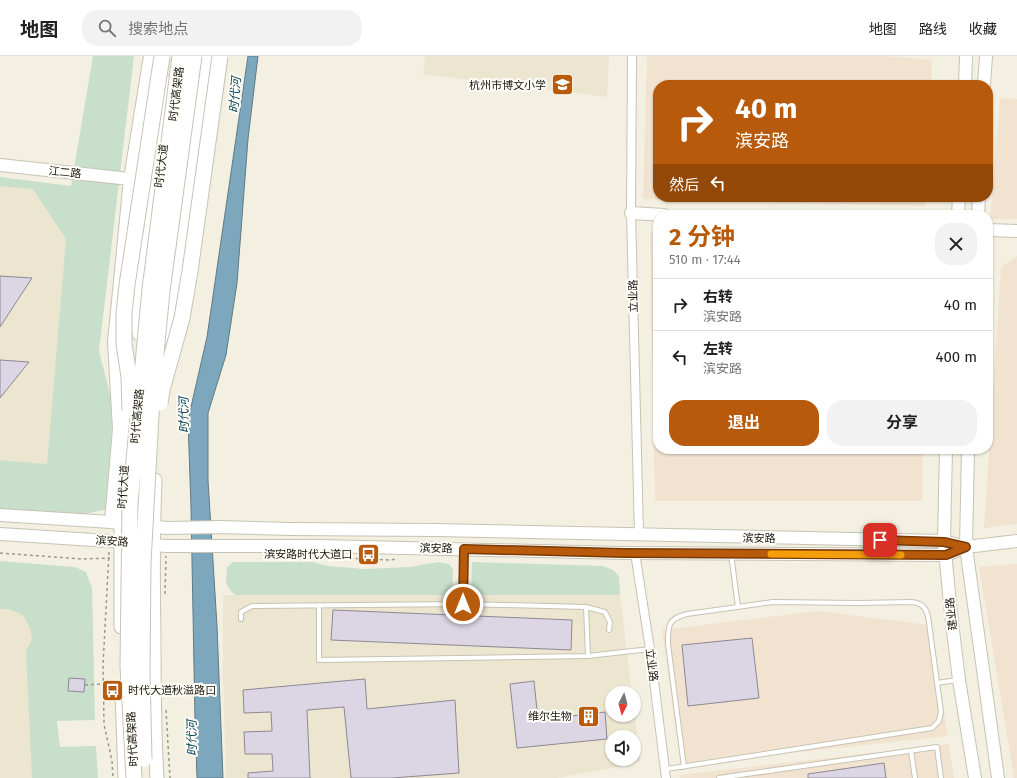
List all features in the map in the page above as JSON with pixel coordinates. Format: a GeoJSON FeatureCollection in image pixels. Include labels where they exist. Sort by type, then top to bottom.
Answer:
{"type":"FeatureCollection","features":[{"type":"Feature","properties":{"kind":"highway"},"geometry":{"type":"LineString","coordinates":[[133,464],[128,378],[124,344],[124,313],[162,56]]}},
{"type":"Feature","properties":{"kind":"highway"},"geometry":{"type":"LineString","coordinates":[[139,284],[168,56]]}},
{"type":"Feature","properties":{"kind":"highway","name":"时代高架路"},"geometry":{"type":"LineString","coordinates":[[134,778],[128,666],[129,518],[150,289],[180,56]]}},
{"type":"Feature","properties":{"kind":"highway","name":"时代高架路"},"geometry":{"type":"LineString","coordinates":[[145,778],[142,670],[143,563],[152,396],[162,291],[194,56]]}},
{"type":"Feature","properties":{"kind":"highway"},"geometry":{"type":"LineString","coordinates":[[176,299],[208,56]]}},
{"type":"Feature","properties":{"kind":"highway"},"geometry":{"type":"LineString","coordinates":[[148,468],[162,390],[182,318],[220,56]]}},
{"type":"Feature","properties":{"kind":"main road"},"geometry":{"type":"LineString","coordinates":[[116,523],[119,429],[114,342],[130,179],[150,56]]}},
{"type":"Feature","properties":{"kind":"main road","name":"时代大道"},"geometry":{"type":"LineString","coordinates":[[125,778],[115,557],[116,523],[175,56]]}},
{"type":"Feature","properties":{"kind":"main road"},"geometry":{"type":"LineString","coordinates":[[157,778],[155,741],[160,545],[153,527],[158,379],[202,56]]}},
{"type":"Feature","properties":{"kind":"main road"},"geometry":{"type":"LineString","coordinates":[[965,80],[966,56]]}},
{"type":"Feature","properties":{"kind":"main road"},"geometry":{"type":"LineString","coordinates":[[984,80],[986,56]]}},
{"type":"Feature","properties":{"kind":"main road","name":"江二路"},"geometry":{"type":"LineString","coordinates":[[0,165],[130,179]]}},
{"type":"Feature","properties":{"kind":"main road"},"geometry":{"type":"LineString","coordinates":[[631,213],[653,214]]}},
{"type":"Feature","properties":{"kind":"main road"},"geometry":{"type":"LineString","coordinates":[[993,230],[1017,231]]}},
{"type":"Feature","properties":{"kind":"main road"},"geometry":{"type":"LineString","coordinates":[[139,284],[137,309],[139,334]]}},
{"type":"Feature","properties":{"kind":"main road"},"geometry":{"type":"LineString","coordinates":[[163,340],[176,299]]}},
{"type":"Feature","properties":{"kind":"main road"},"geometry":{"type":"LineString","coordinates":[[118,416],[136,365]]}},
{"type":"Feature","properties":{"kind":"main road","name":"建业路"},"geometry":{"type":"LineString","coordinates":[[946,454],[944,542],[959,680],[976,778]]}},
{"type":"Feature","properties":{"kind":"main road"},"geometry":{"type":"LineString","coordinates":[[968,454],[966,547],[998,778]]}},
{"type":"Feature","properties":{"kind":"main road","name":"滨安路"},"geometry":{"type":"LineString","coordinates":[[0,515],[153,527],[435,530],[944,542],[966,547]]}},
{"type":"Feature","properties":{"kind":"main road","name":"滨安路"},"geometry":{"type":"LineString","coordinates":[[0,534],[194,546],[321,546],[730,554],[946,555],[966,547],[1017,541]]}},
{"type":"Feature","properties":{"kind":"street","name":"立业路"},"geometry":{"type":"LineString","coordinates":[[632,56],[631,213],[639,535]]}},
{"type":"Feature","properties":{"kind":"street","name":"立业路"},"geometry":{"type":"LineString","coordinates":[[635,553],[650,649],[666,778]]}},
{"type":"Feature","properties":{"kind":"lane"},"geometry":{"type":"LineString","coordinates":[[463,604],[464,549]]}},
{"type":"Feature","properties":{"kind":"lane"},"geometry":{"type":"LineString","coordinates":[[730,554],[738,607]]}},
{"type":"Feature","properties":{"kind":"lane"},"geometry":{"type":"LineString","coordinates":[[665,769],[684,767],[932,728],[937,725],[941,717],[928,616],[924,606],[919,603],[773,602],[679,616],[671,621],[668,626],[668,644],[684,767]]}},
{"type":"Feature","properties":{"kind":"lane"},"geometry":{"type":"LineString","coordinates":[[241,619],[241,612],[252,606],[463,604],[586,607],[605,612],[610,622],[609,630]]}},
{"type":"Feature","properties":{"kind":"lane"},"geometry":{"type":"LineString","coordinates":[[319,606],[319,660],[588,656],[650,649]]}},
{"type":"Feature","properties":{"kind":"lane"},"geometry":{"type":"LineString","coordinates":[[586,607],[588,656]]}},
{"type":"Feature","properties":{"kind":"lane"},"geometry":{"type":"LineString","coordinates":[[937,683],[959,680]]}},
{"type":"Feature","properties":{"kind":"lane"},"geometry":{"type":"LineString","coordinates":[[719,778],[937,747],[941,778]]}},
{"type":"Feature","properties":{"kind":"lane"},"geometry":{"type":"LineString","coordinates":[[911,751],[915,778]]}},
{"type":"Feature","properties":{"kind":"path"},"geometry":{"type":"LineString","coordinates":[[113,778],[112,761],[104,724],[103,665],[115,557],[115,541]]}},
{"type":"Feature","properties":{"kind":"path"},"geometry":{"type":"LineString","coordinates":[[160,545],[165,598]]}},
{"type":"Feature","properties":{"kind":"path"},"geometry":{"type":"LineString","coordinates":[[0,553],[82,559],[115,557]]}},
{"type":"Feature","properties":{"kind":"path"},"geometry":{"type":"LineString","coordinates":[[84,685],[100,684]]}},
{"type":"Feature","properties":{"kind":"path"},"geometry":{"type":"LineString","coordinates":[[166,705],[170,778]]}},
{"type":"Feature","properties":{"kind":"shaded area","name":"杭州市博文小学"},"geometry":{"type":"Polygon","coordinates":[[[425,56],[609,56],[607,97],[423,74],[425,56]]]}},
{"type":"Feature","properties":{"kind":"shaded area"},"geometry":{"type":"Polygon","coordinates":[[[647,56],[885,56],[932,60],[931,80],[653,80],[653,199],[643,199],[647,56]]]}},
{"type":"Feature","properties":{"kind":"shaded area"},"geometry":{"type":"Polygon","coordinates":[[[1000,98],[1017,99],[1017,219],[993,219],[993,210],[991,210],[991,202],[993,202],[993,183],[1000,98]]]}},
{"type":"Feature","properties":{"kind":"shaded area"},"geometry":{"type":"Polygon","coordinates":[[[0,177],[71,186],[47,464],[0,460],[0,177]]]}},
{"type":"Feature","properties":{"kind":"shaded area"},"geometry":{"type":"Polygon","coordinates":[[[764,202],[925,202],[925,206],[764,202]]]}},
{"type":"Feature","properties":{"kind":"shaded area"},"geometry":{"type":"Polygon","coordinates":[[[650,232],[653,232],[653,393],[650,232]]]}},
{"type":"Feature","properties":{"kind":"shaded area"},"geometry":{"type":"Polygon","coordinates":[[[1017,256],[1017,524],[984,528],[989,454],[993,454],[993,390],[1001,267],[1017,256]]]}},
{"type":"Feature","properties":{"kind":"shaded area"},"geometry":{"type":"Polygon","coordinates":[[[654,454],[923,454],[922,501],[655,501],[654,454]]]}},
{"type":"Feature","properties":{"kind":"shaded area"},"geometry":{"type":"Polygon","coordinates":[[[1017,564],[1017,778],[1014,778],[979,567],[1017,564]]]}},
{"type":"Feature","properties":{"kind":"shaded area"},"geometry":{"type":"Polygon","coordinates":[[[0,585],[46,588],[45,778],[0,778],[0,585]]]}},
{"type":"Feature","properties":{"kind":"shaded area"},"geometry":{"type":"Polygon","coordinates":[[[223,595],[620,595],[631,686],[605,686],[605,722],[636,722],[637,730],[605,730],[605,766],[623,766],[557,778],[226,778],[223,680],[223,595]]]}},
{"type":"Feature","properties":{"kind":"shaded area"},"geometry":{"type":"Polygon","coordinates":[[[817,611],[929,625],[948,736],[681,765],[662,630],[817,611]]]}},
{"type":"Feature","properties":{"kind":"shaded area"},"geometry":{"type":"Polygon","coordinates":[[[949,744],[954,778],[680,778],[679,775],[949,744]]]}},
{"type":"Feature","properties":{"kind":"green space"},"geometry":{"type":"Polygon","coordinates":[[[93,56],[134,56],[99,351],[112,402],[111,508],[85,514],[0,510],[0,460],[47,464],[66,239],[33,189],[0,186],[0,177],[71,186],[93,56]]]}},
{"type":"Feature","properties":{"kind":"green space"},"geometry":{"type":"Polygon","coordinates":[[[0,561],[75,567],[86,572],[92,588],[95,720],[57,721],[60,747],[96,746],[98,778],[32,778],[26,651],[32,640],[30,628],[23,615],[9,609],[0,609],[0,561]]]}},
{"type":"Feature","properties":{"kind":"green space"},"geometry":{"type":"Polygon","coordinates":[[[233,562],[312,562],[328,566],[365,569],[409,567],[438,562],[449,564],[453,569],[452,595],[235,595],[227,585],[226,579],[227,567],[233,562]]]}},
{"type":"Feature","properties":{"kind":"green space"},"geometry":{"type":"Polygon","coordinates":[[[472,562],[603,566],[613,570],[619,576],[620,595],[471,595],[472,562]]]}},
{"type":"Feature","properties":{"kind":"water"},"geometry":{"type":"Polygon","coordinates":[[[248,56],[258,56],[248,139],[237,283],[226,355],[208,413],[208,480],[217,626],[223,778],[197,778],[188,420],[207,337],[248,56]]]}},
{"type":"Feature","properties":{"kind":"building"},"geometry":{"type":"Polygon","coordinates":[[[0,276],[32,278],[0,327],[0,276]]]}},
{"type":"Feature","properties":{"kind":"building"},"geometry":{"type":"Polygon","coordinates":[[[0,360],[29,362],[0,398],[0,360]]]}},
{"type":"Feature","properties":{"kind":"building"},"geometry":{"type":"Polygon","coordinates":[[[333,610],[572,620],[571,650],[331,640],[333,610]]]}},
{"type":"Feature","properties":{"kind":"building"},"geometry":{"type":"Polygon","coordinates":[[[752,638],[759,698],[688,706],[682,645],[752,638]]]}},
{"type":"Feature","properties":{"kind":"building"},"geometry":{"type":"Polygon","coordinates":[[[69,678],[85,679],[84,692],[68,691],[69,678]]]}},
{"type":"Feature","properties":{"kind":"building"},"geometry":{"type":"Polygon","coordinates":[[[365,679],[367,709],[455,700],[459,773],[392,778],[351,778],[344,707],[307,710],[310,778],[248,778],[248,773],[273,771],[272,754],[245,754],[244,732],[272,731],[271,712],[244,713],[243,690],[365,679]]]}},
{"type":"Feature","properties":{"kind":"building","name":"维尔生物"},"geometry":{"type":"Polygon","coordinates":[[[534,681],[538,720],[605,712],[606,730],[605,730],[605,739],[517,748],[510,684],[534,681]]]}},
{"type":"Feature","properties":{"kind":"building"},"geometry":{"type":"Polygon","coordinates":[[[884,763],[886,778],[808,778],[808,774],[884,763]]]}},
{"type":"Feature","properties":{"kind":"slow traffic"},"geometry":{"type":"LineString","coordinates":[[771,554],[901,555]]}},
{"type":"Feature","properties":{"kind":"place","name":"杭州市博文小学"},"geometry":{"type":"Point","coordinates":[562,85]}},
{"type":"Feature","properties":{"kind":"place","name":"滨安路时代大道口"},"geometry":{"type":"Point","coordinates":[368,554]}},
{"type":"Feature","properties":{"kind":"place","name":"时代大道秋溢路口"},"geometry":{"type":"Point","coordinates":[112,690]}},
{"type":"Feature","properties":{"kind":"place","name":"维尔生物"},"geometry":{"type":"Point","coordinates":[588,716]}},
{"type":"Feature","properties":{"kind":"route"},"geometry":{"type":"LineString","coordinates":[[463,604],[464,549],[623,553],[946,555],[966,547],[944,542],[880,540]]}},
{"type":"Feature","properties":{"kind":"water label","name":"时代河"},"geometry":{"type":"Point","coordinates":[235,95]}},
{"type":"Feature","properties":{"kind":"water label","name":"时代河"},"geometry":{"type":"Point","coordinates":[184,415]}},
{"type":"Feature","properties":{"kind":"water label","name":"时代河"},"geometry":{"type":"Point","coordinates":[192,738]}}]}
